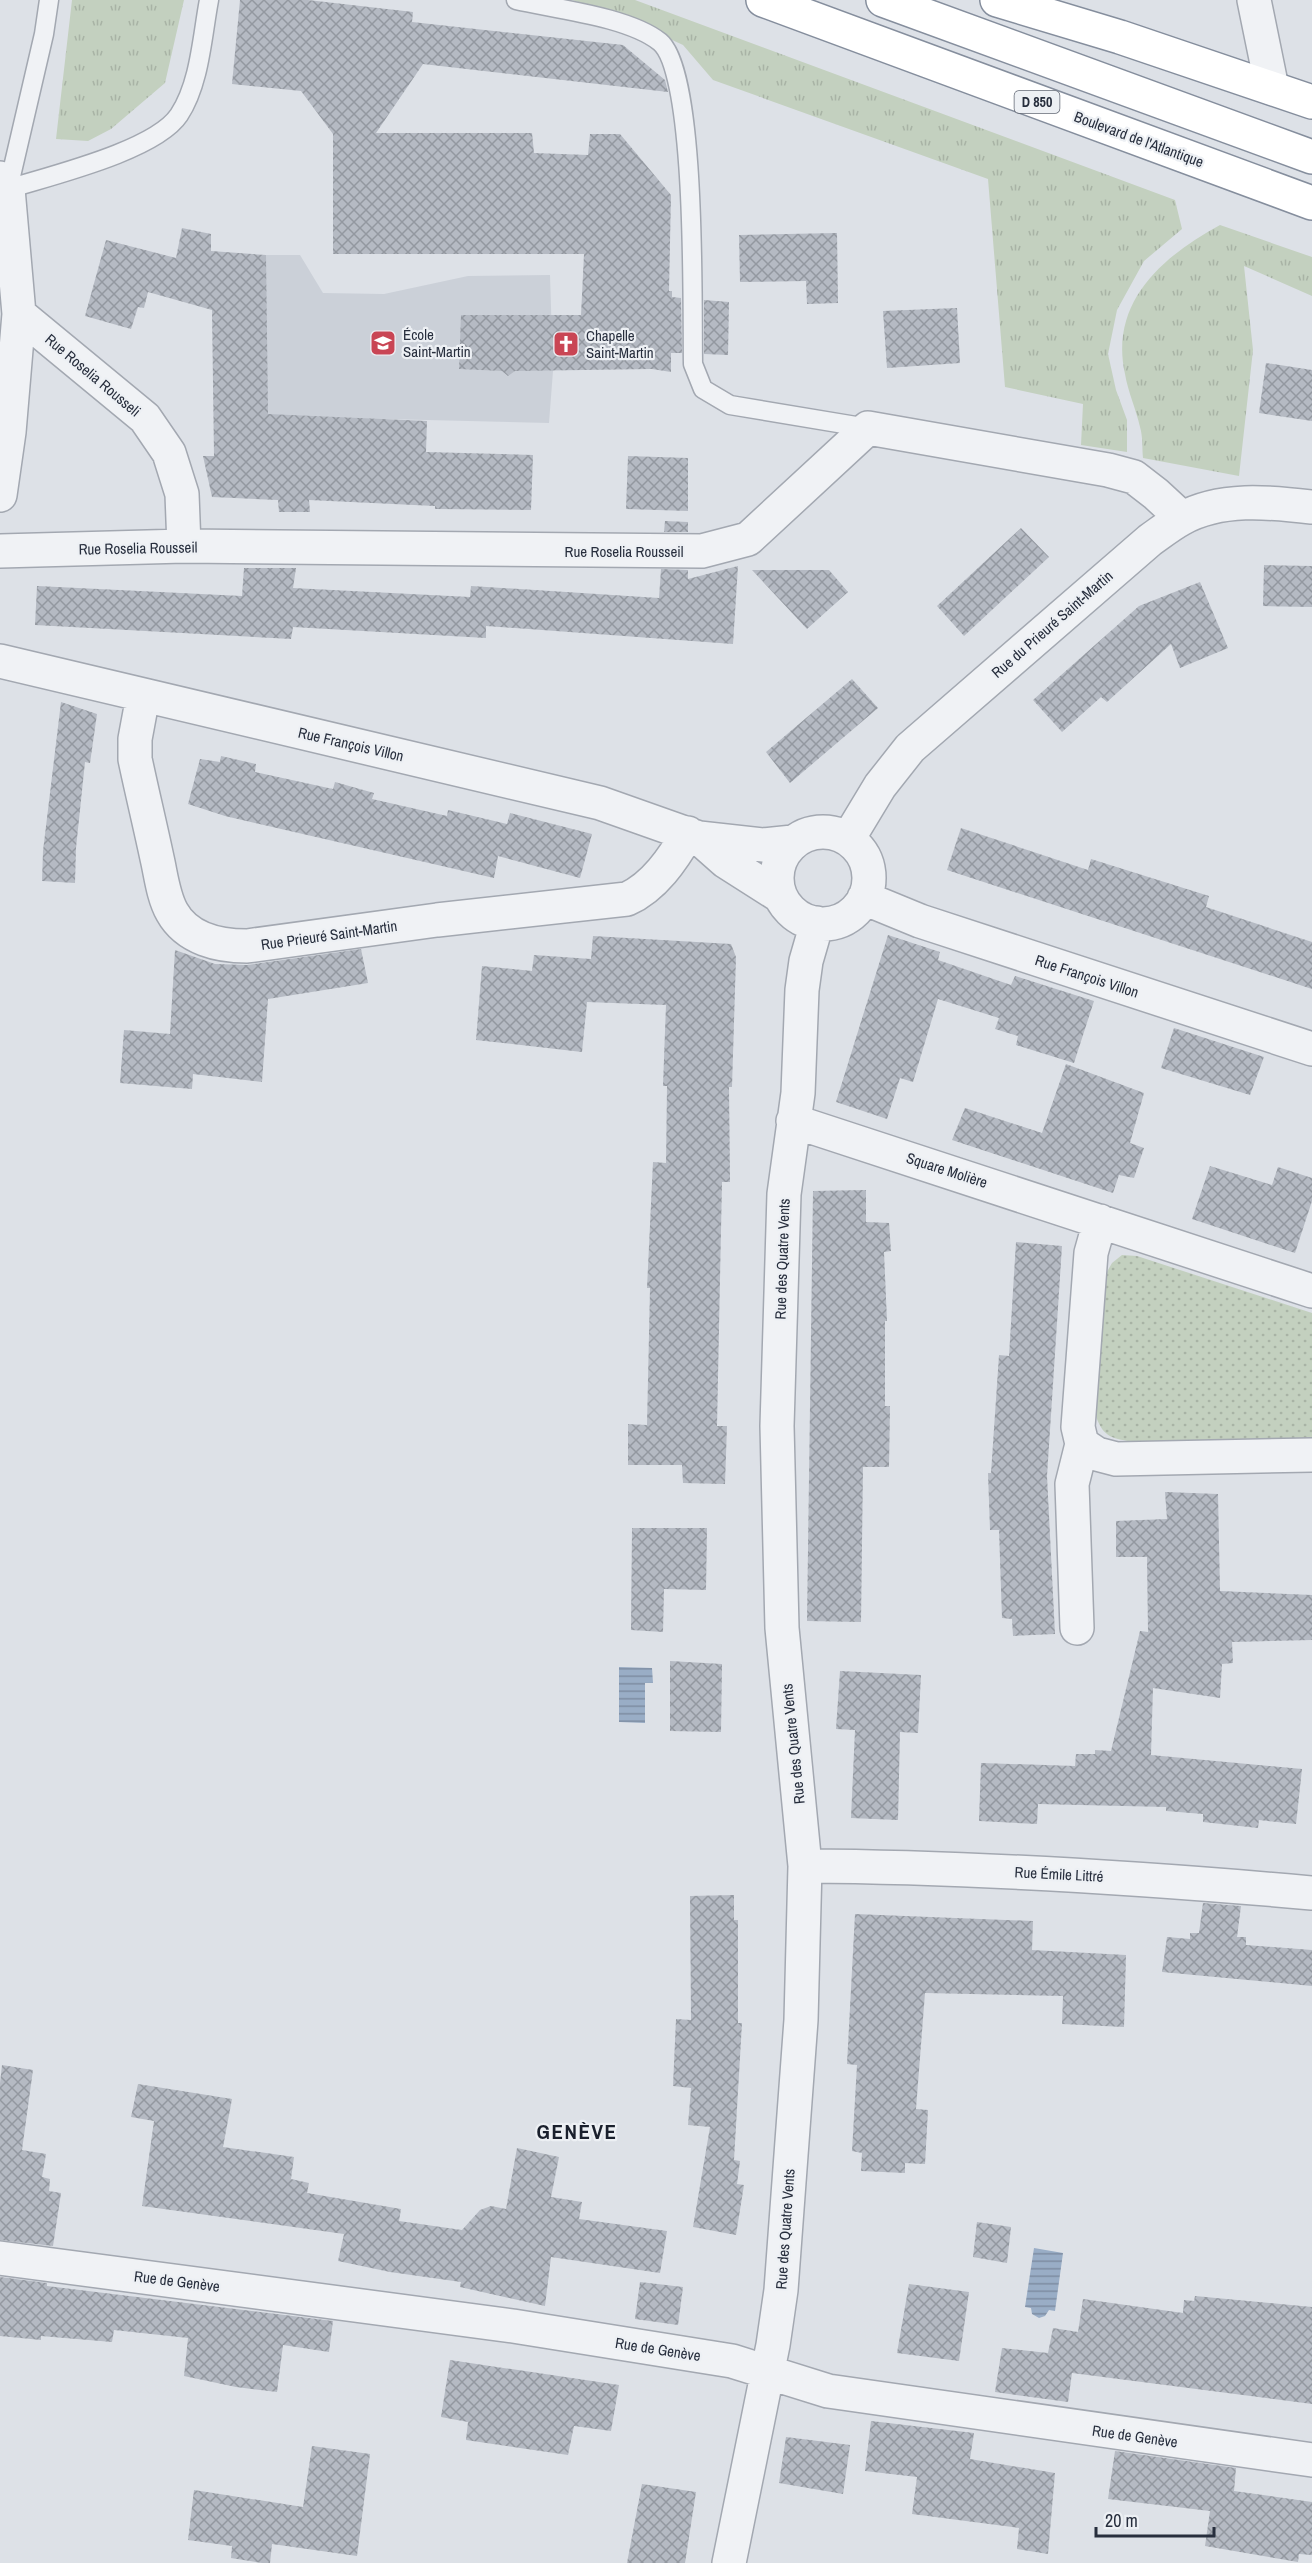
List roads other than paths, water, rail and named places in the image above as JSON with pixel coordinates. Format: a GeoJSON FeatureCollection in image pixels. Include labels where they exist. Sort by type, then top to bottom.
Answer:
{"type":"FeatureCollection","features":[{"type":"Feature","properties":{"kind":"highway","name":"Boulevard de l'Atlantique"},"geometry":{"type":"LineString","coordinates":[[763,0],[1312,203]]}},
{"type":"Feature","properties":{"kind":"highway"},"geometry":{"type":"LineString","coordinates":[[883,0],[1312,157]]}},
{"type":"Feature","properties":{"kind":"highway"},"geometry":{"type":"LineString","coordinates":[[997,0],[1120,37],[1312,102]]}},
{"type":"Feature","properties":{"kind":"street"},"geometry":{"type":"LineString","coordinates":[[1254,0],[1272,88]]}},
{"type":"Feature","properties":{"kind":"street"},"geometry":{"type":"LineString","coordinates":[[0,495],[9,432],[19,314],[4,183]]}},
{"type":"Feature","properties":{"kind":"street","name":"Rue Roselia Rousseli"},"geometry":{"type":"LineString","coordinates":[[19,314],[145,418],[168,453],[182,494],[184,546]]}},
{"type":"Feature","properties":{"kind":"street"},"geometry":{"type":"LineString","coordinates":[[868,428],[1134,477],[1182,518]]}},
{"type":"Feature","properties":{"kind":"street","name":"Rue Roselia Rousseil"},"geometry":{"type":"LineString","coordinates":[[0,551],[184,546],[702,551],[748,539],[868,428]]}},
{"type":"Feature","properties":{"kind":"street","name":"Rue du Prieuré Saint-Martin"},"geometry":{"type":"LineString","coordinates":[[848,839],[884,780],[910,748],[1150,540],[1182,518],[1218,506],[1250,502],[1312,507]]}},
{"type":"Feature","properties":{"kind":"street","name":"Rue François Villon"},"geometry":{"type":"LineString","coordinates":[[0,661],[600,803],[694,836],[764,845],[793,842]]}},
{"type":"Feature","properties":{"kind":"street","name":"Rue Prieuré Saint-Martin"},"geometry":{"type":"LineString","coordinates":[[142,696],[135,739],[135,759],[164,888],[172,912],[186,928],[201,939],[222,946],[247,946],[437,920],[627,899],[642,893],[694,836]]}},
{"type":"Feature","properties":{"kind":"street"},"geometry":{"type":"LineString","coordinates":[[826,832],[848,839],[857,846],[867,866],[867,888],[864,898],[849,915],[828,924],[817,923],[795,914],[780,896],[777,882],[778,867],[784,854],[793,842],[814,833],[826,832]]}},
{"type":"Feature","properties":{"kind":"street","name":"Rue François Villon"},"geometry":{"type":"LineString","coordinates":[[694,836],[725,861],[780,896]]}},
{"type":"Feature","properties":{"kind":"street","name":"Rue François Villon"},"geometry":{"type":"LineString","coordinates":[[864,898],[920,921],[1312,1049]]}},
{"type":"Feature","properties":{"kind":"street","name":"Rue des Quatre Vents"},"geometry":{"type":"LineString","coordinates":[[729,2563],[767,2372],[782,2278],[801,2020],[805,1866],[782,1628],[777,1426],[784,1194],[798,1094],[802,990],[806,961],[817,923]]}},
{"type":"Feature","properties":{"kind":"street","name":"Square Molière"},"geometry":{"type":"LineString","coordinates":[[793,1121],[1312,1290]]}},
{"type":"Feature","properties":{"kind":"street"},"geometry":{"type":"LineString","coordinates":[[1077,1628],[1072,1484],[1082,1444],[1078,1427],[1090,1264],[1100,1221]]}},
{"type":"Feature","properties":{"kind":"street"},"geometry":{"type":"LineString","coordinates":[[1082,1444],[1097,1454],[1116,1459],[1312,1455]]}},
{"type":"Feature","properties":{"kind":"street","name":"Rue Émile Littré"},"geometry":{"type":"LineString","coordinates":[[805,1866],[937,1868],[1140,1878],[1312,1893]]}},
{"type":"Feature","properties":{"kind":"street","name":"Rue de Genève"},"geometry":{"type":"LineString","coordinates":[[0,2258],[513,2326],[732,2361],[828,2391],[1312,2460]]}},
{"type":"Feature","properties":{"kind":"lane"},"geometry":{"type":"LineString","coordinates":[[4,183],[44,34],[49,0]]}},
{"type":"Feature","properties":{"kind":"lane"},"geometry":{"type":"LineString","coordinates":[[4,183],[150,141],[178,117],[193,86],[209,0]]}},
{"type":"Feature","properties":{"kind":"lane"},"geometry":{"type":"LineString","coordinates":[[516,0],[630,26],[661,43],[676,71],[687,147],[693,364],[703,389],[730,405],[868,428]]}},
{"type":"Feature","properties":{"kind":"water"},"geometry":{"type":"Polygon","coordinates":[[[619,1667],[652,1668],[653,1683],[645,1683],[645,1723],[619,1722],[619,1667]]]}},
{"type":"Feature","properties":{"kind":"water"},"geometry":{"type":"Polygon","coordinates":[[[1034,2248],[1063,2253],[1055,2311],[1049,2310],[1045,2316],[1039,2318],[1032,2314],[1031,2308],[1025,2307],[1034,2248]]]}},
{"type":"Feature","properties":{"kind":"place","name":"École Saint-Martin"},"geometry":{"type":"Point","coordinates":[383,343]}},
{"type":"Feature","properties":{"kind":"place","name":"Chapelle Saint-Martin"},"geometry":{"type":"Point","coordinates":[566,344]}},
{"type":"Feature","properties":{"kind":"district","name":"GENÈVE"},"geometry":{"type":"Point","coordinates":[577,2131]}}]}
